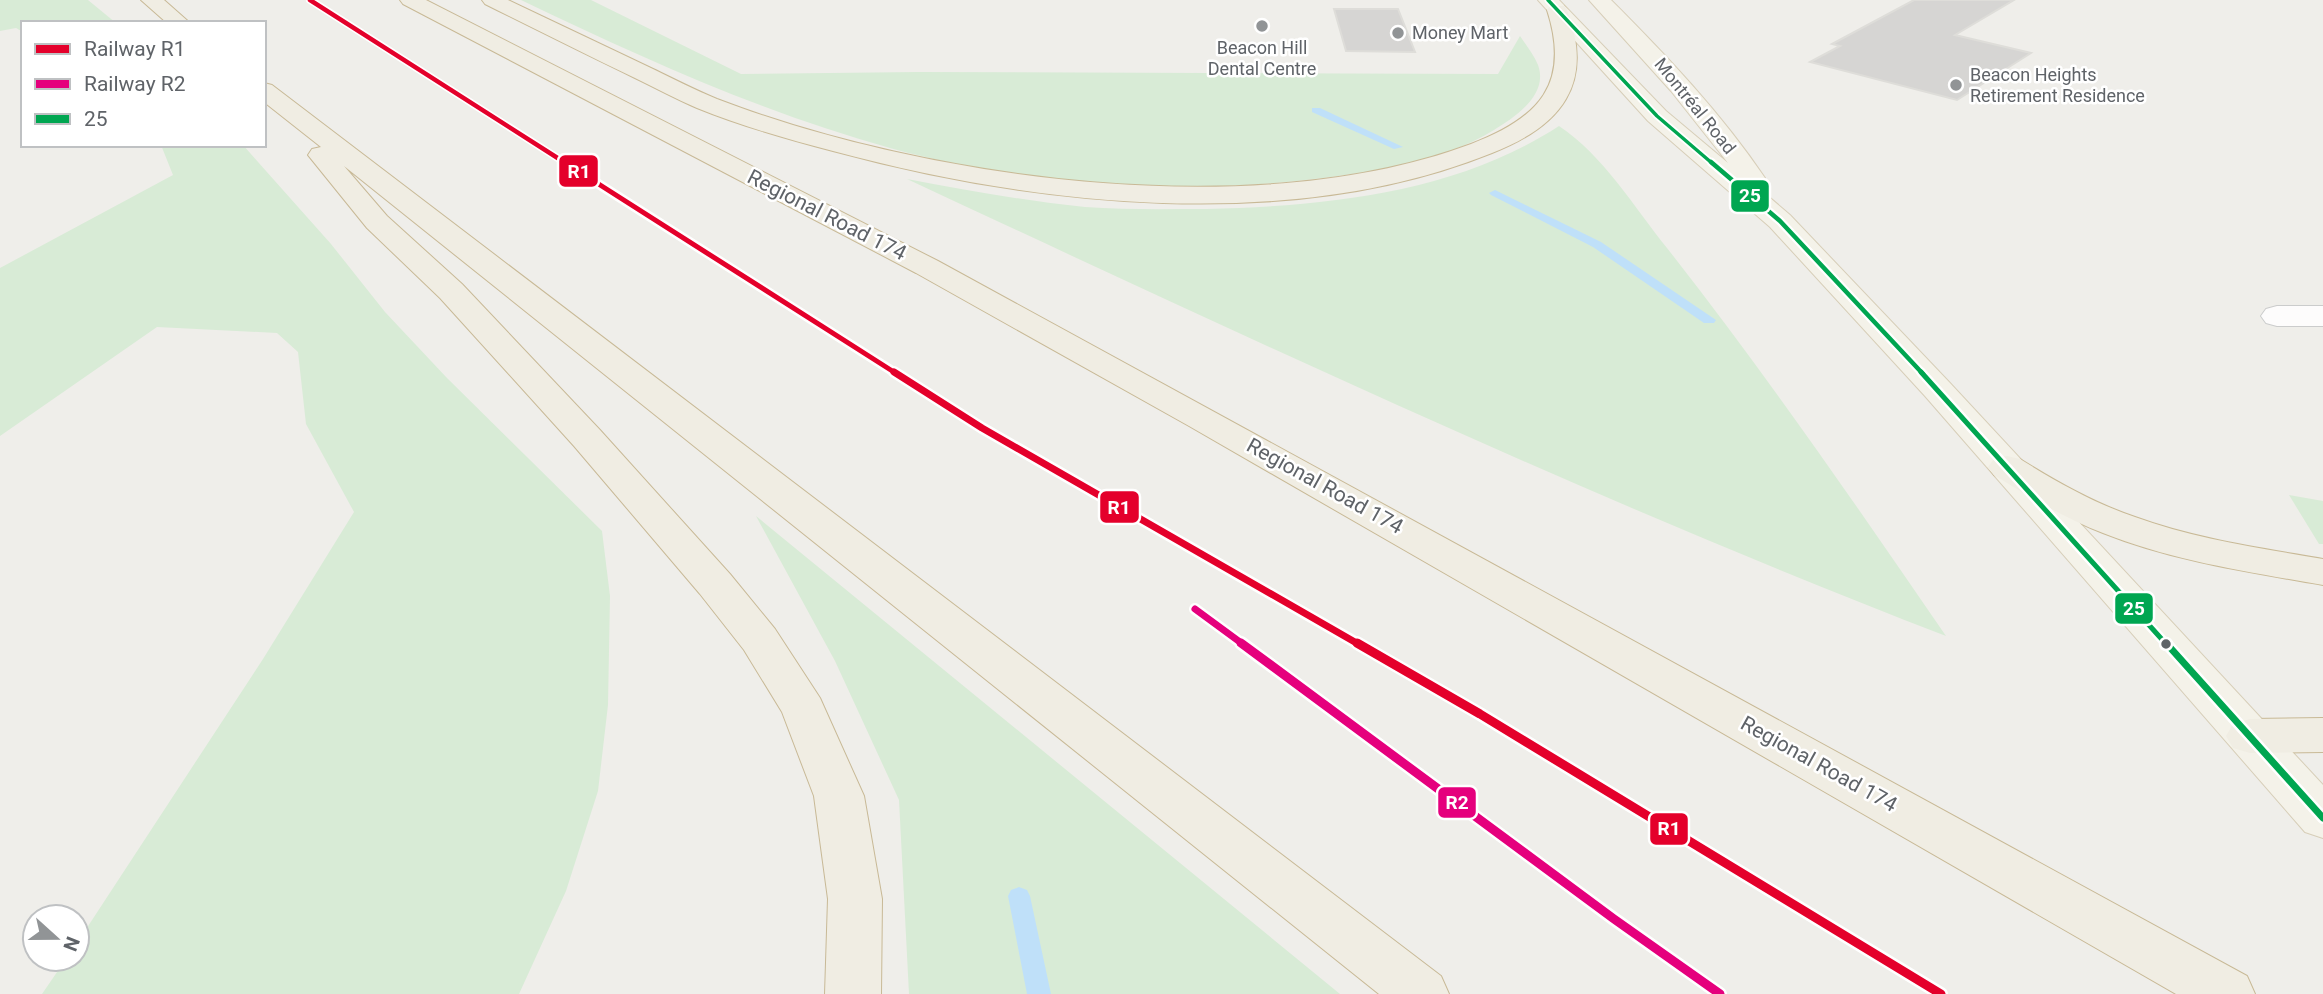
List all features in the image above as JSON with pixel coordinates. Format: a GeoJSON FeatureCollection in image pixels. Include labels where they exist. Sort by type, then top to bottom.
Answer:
{"type":"FeatureCollection","features":[{"type":"Feature","properties":{"kind":"highway"},"geometry":{"type":"LineString","coordinates":[[151,0],[177,21]]}},
{"type":"Feature","properties":{"kind":"highway","name":"Regional Road 174"},"geometry":{"type":"LineString","coordinates":[[410,0],[939,273],[1215,425],[2227,994]]}},
{"type":"Feature","properties":{"kind":"highway"},"geometry":{"type":"LineString","coordinates":[[492,0],[704,102],[825,141],[929,167],[1005,180],[1099,189],[1199,193],[1290,190],[1369,180],[1434,166],[1499,141],[1540,116],[1561,86],[1567,65],[1567,43],[1553,5]]}},
{"type":"Feature","properties":{"kind":"highway"},"geometry":{"type":"LineString","coordinates":[[267,92],[377,222],[450,291],[587,438],[715,584],[767,652],[804,710],[839,796],[855,899],[853,994]]}},
{"type":"Feature","properties":{"kind":"highway"},"geometry":{"type":"LineString","coordinates":[[267,92],[1422,994]]}},
{"type":"Feature","properties":{"kind":"highway"},"geometry":{"type":"LineString","coordinates":[[2007,467],[2092,515],[2147,535],[2219,553],[2323,572]]}},
{"type":"Feature","properties":{"kind":"highway"},"geometry":{"type":"LineString","coordinates":[[2250,736],[2323,735]]}},
{"type":"Feature","properties":{"kind":"main road","name":"Montréal Road"},"geometry":{"type":"LineString","coordinates":[[1599,0],[1658,60],[1715,126],[1780,221]]}},
{"type":"Feature","properties":{"kind":"main road","name":"Montréal Road"},"geometry":{"type":"LineString","coordinates":[[1553,5],[1657,116],[1780,221],[2007,467],[2323,818]]}},
{"type":"Feature","properties":{"kind":"street"},"geometry":{"type":"LineString","coordinates":[[2277,316],[2323,316]]}},
{"type":"Feature","properties":{"kind":"green space"},"geometry":{"type":"Polygon","coordinates":[[[0,0],[88,0],[114,21],[21,21],[21,31],[16,28],[0,31],[0,0]]]}},
{"type":"Feature","properties":{"kind":"green space"},"geometry":{"type":"Polygon","coordinates":[[[521,0],[591,0],[741,74],[1498,74],[1520,36],[1538,65],[1540,76],[1539,86],[1528,104],[1502,125],[1474,141],[1407,164],[1337,176],[1261,184],[1208,187],[1100,184],[1047,179],[941,161],[843,134],[702,82],[521,0]]]}},
{"type":"Feature","properties":{"kind":"green space"},"geometry":{"type":"Polygon","coordinates":[[[1559,126],[1604,167],[1704,295],[1810,440],[1946,636],[1683,530],[1553,474],[1293,358],[907,179],[1085,207],[1207,209],[1298,204],[1389,192],[1434,181],[1519,149],[1559,126]]]}},
{"type":"Feature","properties":{"kind":"green space"},"geometry":{"type":"Polygon","coordinates":[[[162,147],[245,147],[331,244],[385,312],[447,378],[602,531],[610,596],[608,705],[598,791],[566,891],[519,994],[42,994],[56,973],[91,973],[91,922],[263,659],[354,512],[306,424],[298,352],[277,333],[157,327],[0,436],[0,268],[173,175],[162,147]]]}},
{"type":"Feature","properties":{"kind":"green space"},"geometry":{"type":"Polygon","coordinates":[[[2289,495],[2323,501],[2323,544],[2319,544],[2289,495]]]}},
{"type":"Feature","properties":{"kind":"green space"},"geometry":{"type":"Polygon","coordinates":[[[756,516],[1340,994],[909,994],[899,800],[835,661],[756,516]]]}},
{"type":"Feature","properties":{"kind":"building","name":"Beacon Heights Retirement Residence"},"geometry":{"type":"Polygon","coordinates":[[[1914,0],[2014,0],[1955,35],[2031,53],[1957,100],[1810,62],[1840,46],[1832,44],[1914,0]]]}},
{"type":"Feature","properties":{"kind":"building"},"geometry":{"type":"Polygon","coordinates":[[[1334,9],[1398,9],[1415,52],[1346,51],[1334,9]]]}},
{"type":"Feature","properties":{"kind":"waterway"},"geometry":{"type":"LineString","coordinates":[[1316,110],[1398,147]]}},
{"type":"Feature","properties":{"kind":"waterway"},"geometry":{"type":"LineString","coordinates":[[1495,193],[1597,244],[1709,320]]}},
{"type":"Feature","properties":{"kind":"waterway"},"geometry":{"type":"LineString","coordinates":[[1019,896],[1039,994]]}},
{"type":"Feature","properties":{"kind":"rail line","name":"R1"},"geometry":{"type":"LineString","coordinates":[[310,0],[982,428],[1480,714],[1941,994]]}},
{"type":"Feature","properties":{"kind":"rail line","name":"R2"},"geometry":{"type":"LineString","coordinates":[[1195,609],[1614,919],[1720,994]]}},
{"type":"Feature","properties":{"kind":"transit line","name":"25"},"geometry":{"type":"LineString","coordinates":[[1548,0],[1657,116],[1780,221],[1937,389],[2323,818]]}},
{"type":"Feature","properties":{"kind":"place","name":"Beacon Hill Dental Centre"},"geometry":{"type":"Point","coordinates":[1262,26]}},
{"type":"Feature","properties":{"kind":"place","name":"Money Mart"},"geometry":{"type":"Point","coordinates":[1398,33]}},
{"type":"Feature","properties":{"kind":"place","name":"Beacon Heights Retirement Residence"},"geometry":{"type":"Point","coordinates":[1956,85]}}]}
